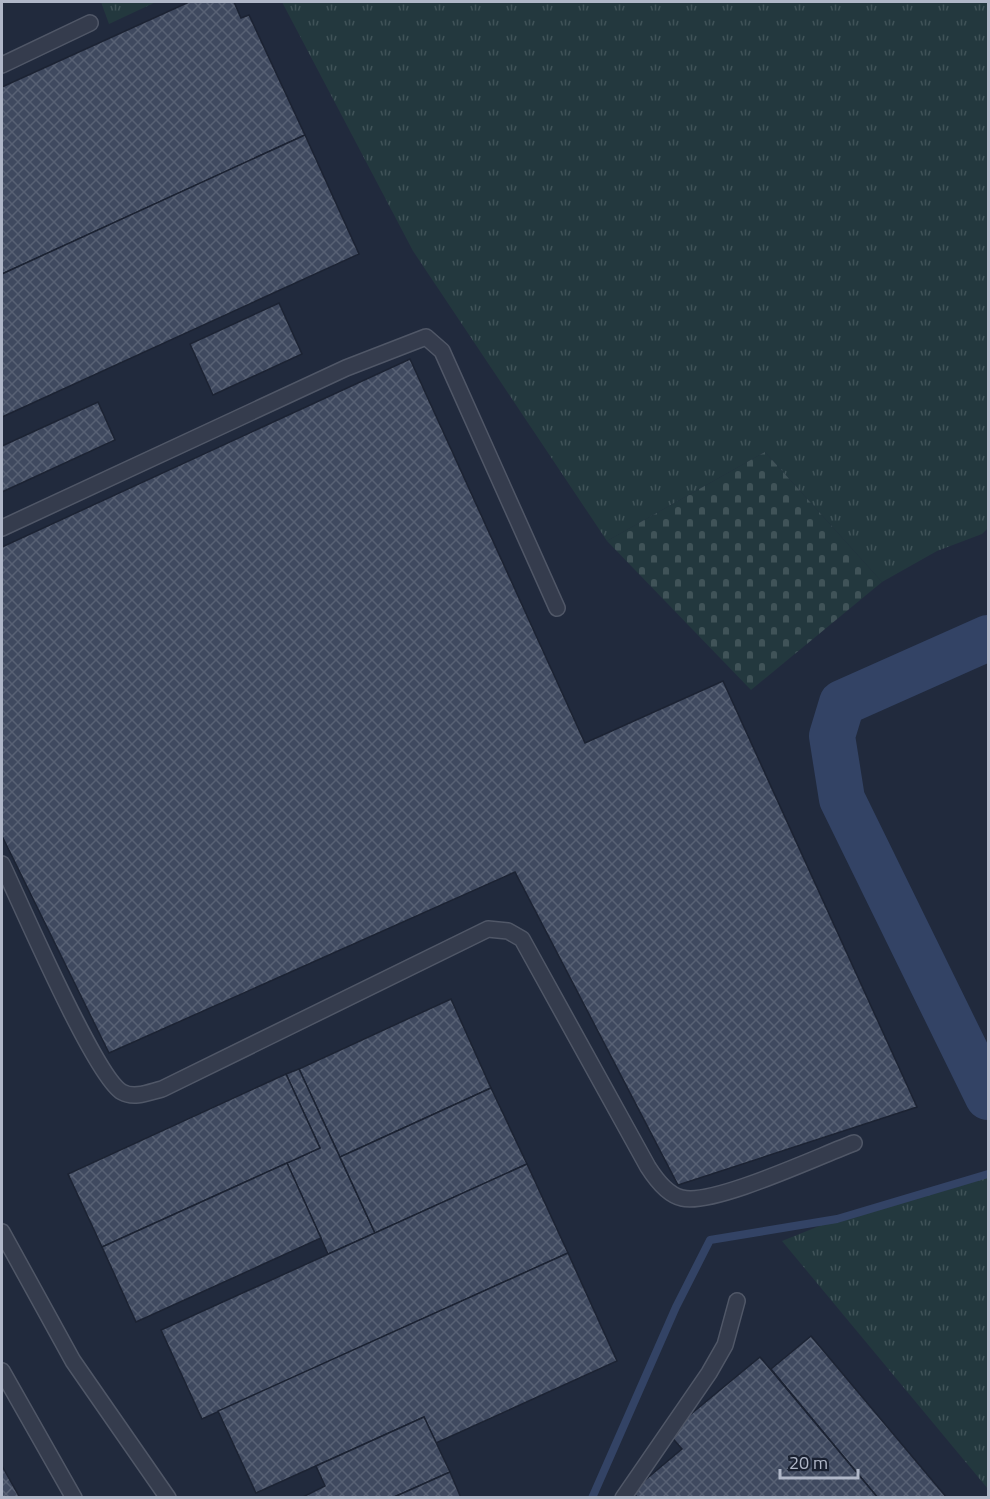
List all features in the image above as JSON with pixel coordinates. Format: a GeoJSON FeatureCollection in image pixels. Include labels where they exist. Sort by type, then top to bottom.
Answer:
{"type":"FeatureCollection","features":[{"type":"Feature","properties":{"kind":"lane"},"geometry":{"type":"LineString","coordinates":[[2,65],[90,23]]}},
{"type":"Feature","properties":{"kind":"lane"},"geometry":{"type":"LineString","coordinates":[[2,528],[346,368],[426,337],[442,351],[557,608]]}},
{"type":"Feature","properties":{"kind":"lane"},"geometry":{"type":"LineString","coordinates":[[2,864],[86,1042],[119,1091],[131,1096],[162,1089],[488,929],[508,931],[522,939],[648,1167],[657,1180],[680,1198],[698,1199],[732,1190],[854,1143]]}},
{"type":"Feature","properties":{"kind":"lane"},"geometry":{"type":"LineString","coordinates":[[2,1232],[7,1255],[74,1361],[168,1497]]}},
{"type":"Feature","properties":{"kind":"lane"},"geometry":{"type":"LineString","coordinates":[[623,1497],[725,1345],[735,1316],[737,1300]]}},
{"type":"Feature","properties":{"kind":"lane"},"geometry":{"type":"LineString","coordinates":[[2,1371],[74,1497]]}},
{"type":"Feature","properties":{"kind":"green space"},"geometry":{"type":"Polygon","coordinates":[[[101,2],[156,2],[109,24],[101,2]]]}},
{"type":"Feature","properties":{"kind":"green space"},"geometry":{"type":"Polygon","coordinates":[[[282,2],[988,2],[988,528],[982,534],[937,551],[882,582],[765,452],[607,541],[413,251],[282,2]]]}},
{"type":"Feature","properties":{"kind":"green space"},"geometry":{"type":"Polygon","coordinates":[[[765,452],[882,582],[751,690],[607,541],[765,452]]]}},
{"type":"Feature","properties":{"kind":"green space"},"geometry":{"type":"Polygon","coordinates":[[[988,1174],[988,1489],[782,1241],[869,1206],[988,1174]]]}},
{"type":"Feature","properties":{"kind":"building"},"geometry":{"type":"Polygon","coordinates":[[[189,2],[234,2],[241,18],[249,15],[305,135],[2,274],[2,87],[189,2]]]}},
{"type":"Feature","properties":{"kind":"building"},"geometry":{"type":"Polygon","coordinates":[[[305,135],[359,254],[2,417],[2,274],[305,135]]]}},
{"type":"Feature","properties":{"kind":"building"},"geometry":{"type":"Polygon","coordinates":[[[279,303],[302,354],[213,395],[190,344],[279,303]]]}},
{"type":"Feature","properties":{"kind":"building"},"geometry":{"type":"Polygon","coordinates":[[[410,359],[585,743],[723,681],[917,1107],[678,1185],[515,872],[109,1053],[2,836],[2,547],[410,359]]]}},
{"type":"Feature","properties":{"kind":"building"},"geometry":{"type":"Polygon","coordinates":[[[98,402],[115,440],[2,492],[2,446],[98,402]]]}},
{"type":"Feature","properties":{"kind":"building"},"geometry":{"type":"Polygon","coordinates":[[[451,999],[491,1088],[340,1157],[299,1069],[451,999]]]}},
{"type":"Feature","properties":{"kind":"building"},"geometry":{"type":"Polygon","coordinates":[[[299,1069],[375,1233],[328,1254],[287,1163],[320,1148],[286,1074],[299,1069]]]}},
{"type":"Feature","properties":{"kind":"building"},"geometry":{"type":"Polygon","coordinates":[[[286,1074],[320,1148],[102,1247],[68,1174],[286,1074]]]}},
{"type":"Feature","properties":{"kind":"building"},"geometry":{"type":"Polygon","coordinates":[[[491,1088],[527,1164],[375,1233],[340,1157],[491,1088]]]}},
{"type":"Feature","properties":{"kind":"building"},"geometry":{"type":"Polygon","coordinates":[[[287,1163],[321,1238],[136,1322],[102,1247],[287,1163]]]}},
{"type":"Feature","properties":{"kind":"building"},"geometry":{"type":"Polygon","coordinates":[[[527,1164],[568,1253],[202,1419],[161,1330],[527,1164]]]}},
{"type":"Feature","properties":{"kind":"building"},"geometry":{"type":"Polygon","coordinates":[[[568,1253],[617,1361],[436,1443],[424,1417],[256,1493],[218,1411],[568,1253]]]}},
{"type":"Feature","properties":{"kind":"building"},"geometry":{"type":"Polygon","coordinates":[[[811,1336],[947,1498],[878,1498],[771,1369],[811,1336]]]}},
{"type":"Feature","properties":{"kind":"building"},"geometry":{"type":"Polygon","coordinates":[[[760,1357],[878,1498],[638,1498],[632,1491],[682,1449],[668,1433],[760,1357]]]}},
{"type":"Feature","properties":{"kind":"building"},"geometry":{"type":"Polygon","coordinates":[[[424,1417],[450,1472],[392,1498],[301,1498],[325,1486],[316,1466],[424,1417]]]}},
{"type":"Feature","properties":{"kind":"building"},"geometry":{"type":"Polygon","coordinates":[[[2,1466],[20,1498],[2,1498],[2,1466]]]}},
{"type":"Feature","properties":{"kind":"building"},"geometry":{"type":"Polygon","coordinates":[[[450,1472],[461,1498],[392,1498],[450,1472]]]}},
{"type":"Feature","properties":{"kind":"waterway"},"geometry":{"type":"LineString","coordinates":[[988,638],[842,703],[832,736],[842,799],[988,1097]]}},
{"type":"Feature","properties":{"kind":"waterway"},"geometry":{"type":"LineString","coordinates":[[592,1498],[676,1307],[710,1240],[837,1219],[988,1174]]}}]}
